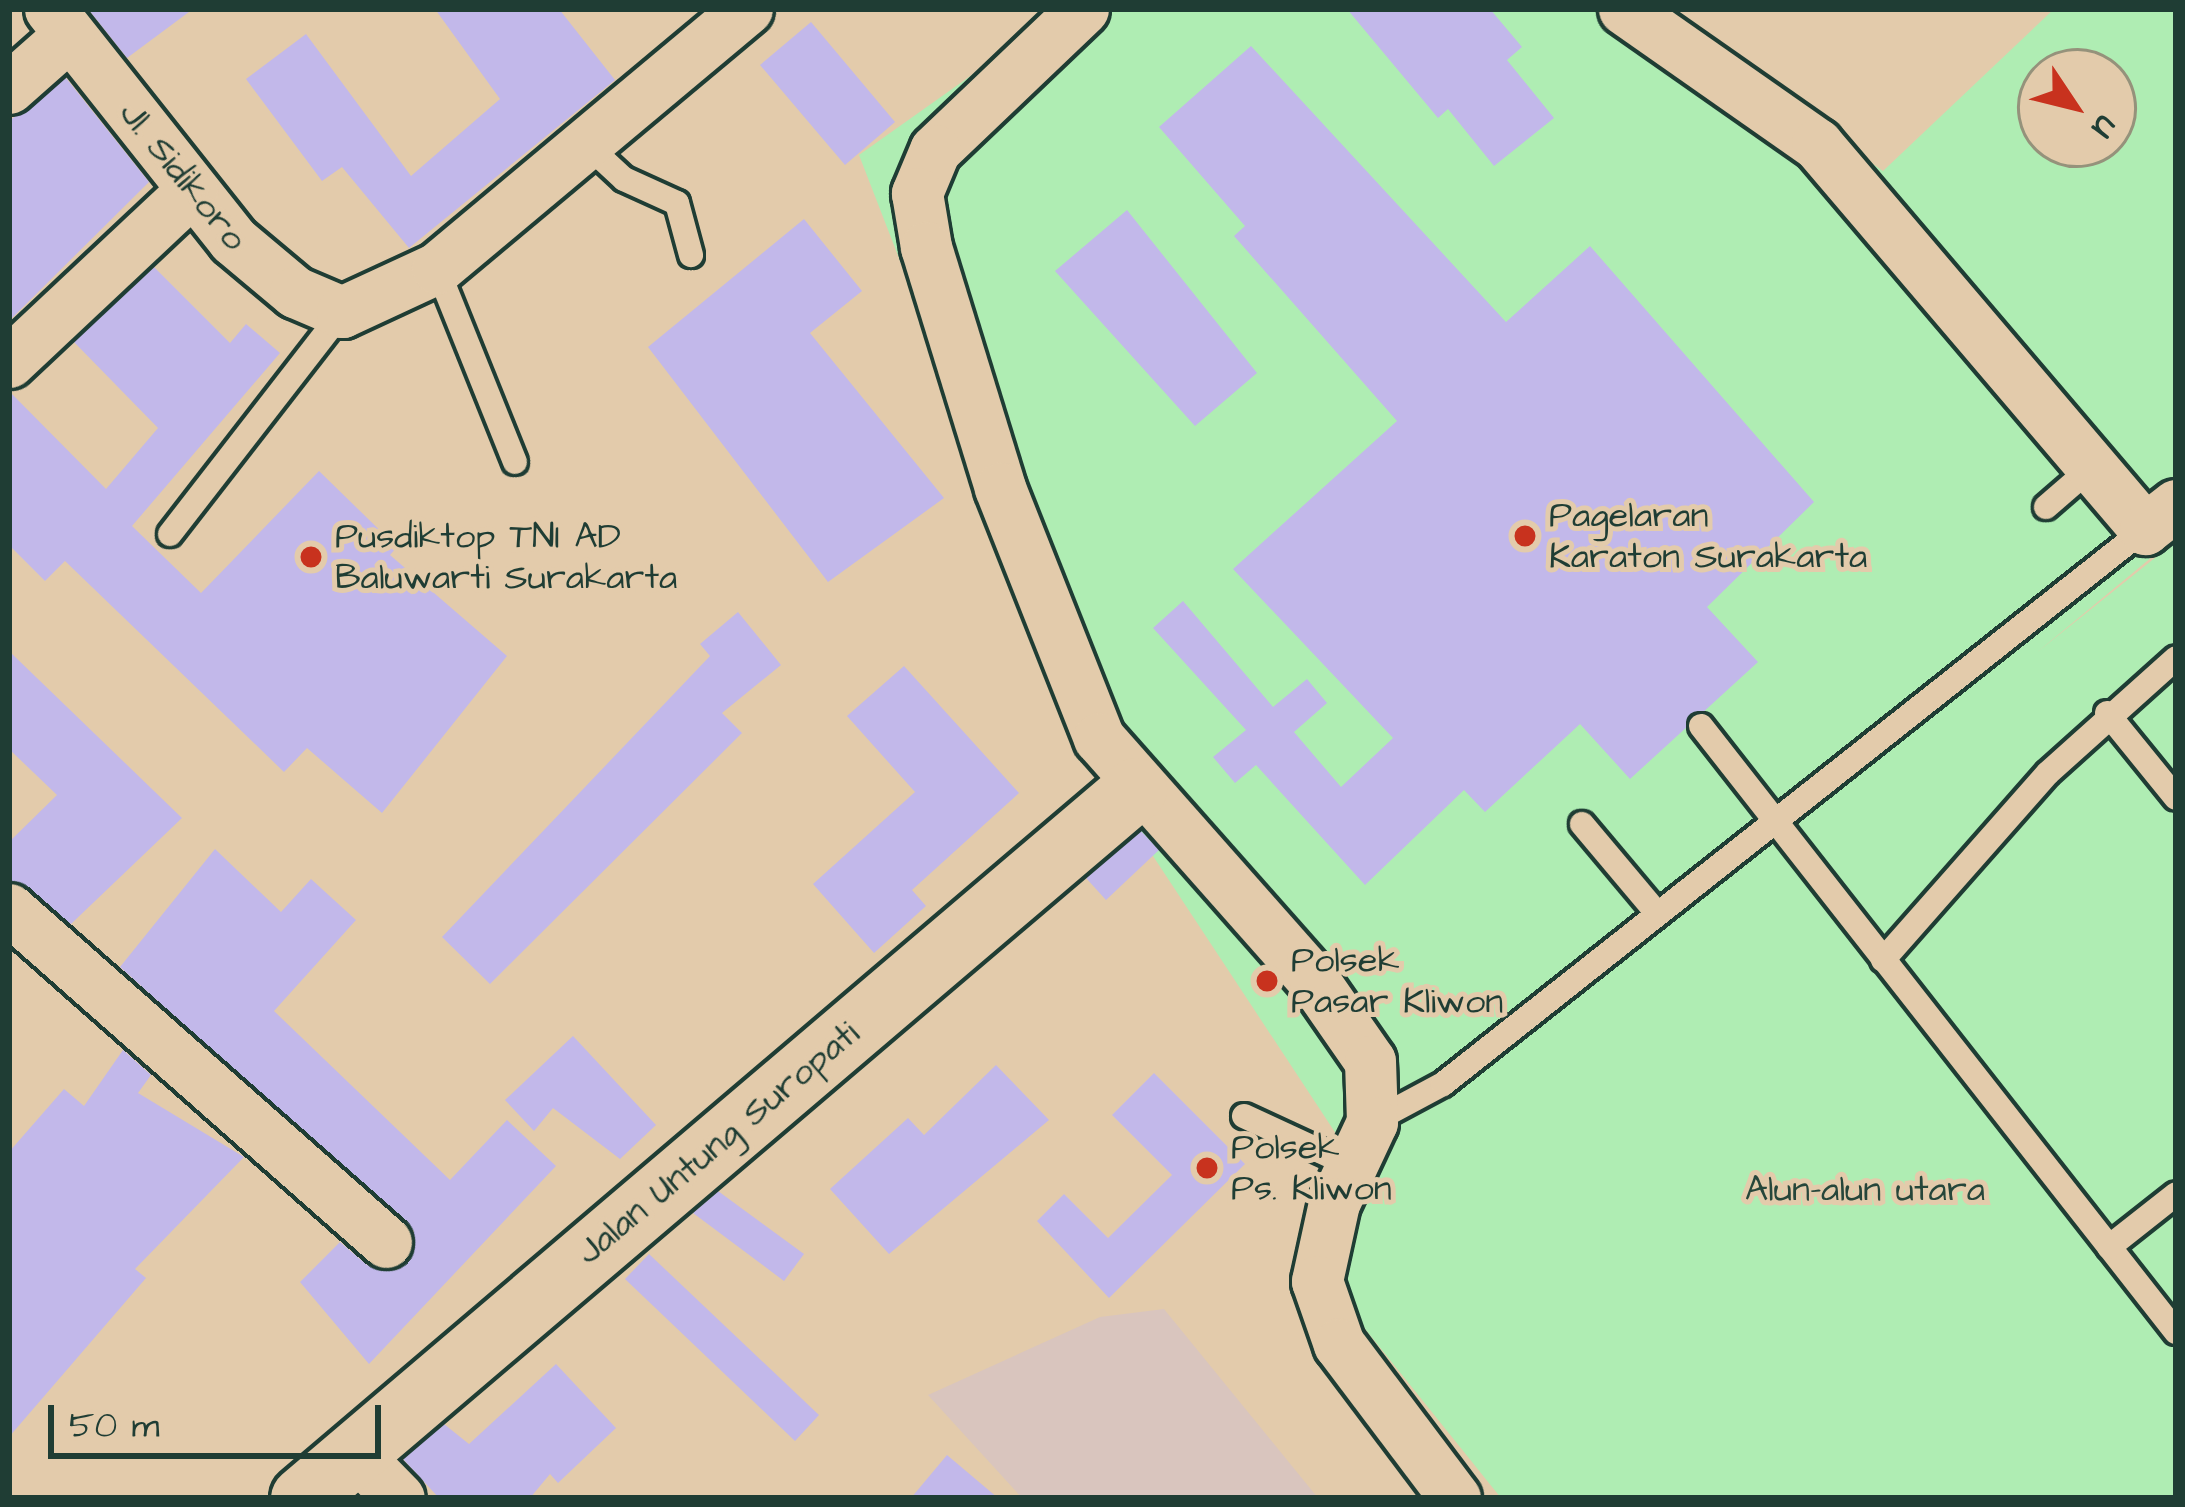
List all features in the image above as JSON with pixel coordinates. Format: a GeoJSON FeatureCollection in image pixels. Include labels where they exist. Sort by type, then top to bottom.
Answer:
{"type":"FeatureCollection","features":[{"type":"Feature","properties":{"kind":"street"},"geometry":{"type":"LineString","coordinates":[[343,312],[437,268],[747,9]]}},
{"type":"Feature","properties":{"kind":"street"},"geometry":{"type":"LineString","coordinates":[[1083,9],[935,150],[917,211],[1070,685],[1135,789],[1352,1029],[1370,1061],[1362,1144],[1320,1246],[1323,1309],[1455,1498]]}},
{"type":"Feature","properties":{"kind":"street"},"geometry":{"type":"LineString","coordinates":[[1624,9],[1817,144],[2091,468],[2161,517]]}},
{"type":"Feature","properties":{"kind":"street"},"geometry":{"type":"LineString","coordinates":[[9,88],[59,22]]}},
{"type":"Feature","properties":{"kind":"street","name":"Jl. Sidikoro"},"geometry":{"type":"LineString","coordinates":[[59,22],[260,268],[343,312]]}},
{"type":"Feature","properties":{"kind":"street"},"geometry":{"type":"LineString","coordinates":[[9,362],[193,190]]}},
{"type":"Feature","properties":{"kind":"street","name":"Jalan Untung Suropati"},"geometry":{"type":"LineString","coordinates":[[302,1498],[1135,789]]}},
{"type":"Feature","properties":{"kind":"street"},"geometry":{"type":"LineString","coordinates":[[9,909],[386,1243]]}},
{"type":"Feature","properties":{"kind":"street"},"geometry":{"type":"LineString","coordinates":[[354,1452],[399,1498]]}},
{"type":"Feature","properties":{"kind":"lane"},"geometry":{"type":"LineString","coordinates":[[584,142],[625,179],[677,203],[691,255]]}},
{"type":"Feature","properties":{"kind":"lane"},"geometry":{"type":"LineString","coordinates":[[437,268],[515,461]]}},
{"type":"Feature","properties":{"kind":"lane"},"geometry":{"type":"LineString","coordinates":[[170,533],[343,312]]}},
{"type":"Feature","properties":{"kind":"lane"},"geometry":{"type":"LineString","coordinates":[[2046,507],[2091,468]]}},
{"type":"Feature","properties":{"kind":"lane"},"geometry":{"type":"LineString","coordinates":[[1244,1116],[1362,1144],[2161,517]]}},
{"type":"Feature","properties":{"kind":"lane"},"geometry":{"type":"LineString","coordinates":[[1883,959],[2108,712],[2176,658]]}},
{"type":"Feature","properties":{"kind":"lane"},"geometry":{"type":"LineString","coordinates":[[2108,712],[2176,798]]}},
{"type":"Feature","properties":{"kind":"lane"},"geometry":{"type":"LineString","coordinates":[[1700,726],[2176,1332]]}},
{"type":"Feature","properties":{"kind":"lane"},"geometry":{"type":"LineString","coordinates":[[1582,824],[1657,914]]}},
{"type":"Feature","properties":{"kind":"lane"},"geometry":{"type":"LineString","coordinates":[[2109,1247],[2176,1194]]}},
{"type":"Feature","properties":{"kind":"shaded area"},"geometry":{"type":"Polygon","coordinates":[[[1164,1309],[1318,1498],[1022,1498],[928,1395],[1100,1317],[1164,1309]]]}},
{"type":"Feature","properties":{"kind":"green space","name":"Alun-alun utara"},"geometry":{"type":"Polygon","coordinates":[[[1065,9],[1650,9],[1883,171],[2054,9],[2176,9],[2176,537],[2035,654],[2176,541],[2176,1498],[1501,1498],[1341,1299],[1348,1216],[1375,1193],[1099,774],[859,155],[1065,9]]]}},
{"type":"Feature","properties":{"kind":"building"},"geometry":{"type":"Polygon","coordinates":[[[88,9],[193,9],[127,58],[88,9]]]}},
{"type":"Feature","properties":{"kind":"building"},"geometry":{"type":"Polygon","coordinates":[[[435,9],[559,9],[615,80],[409,248],[342,167],[322,181],[246,79],[306,34],[411,176],[500,99],[435,9]]]}},
{"type":"Feature","properties":{"kind":"building"},"geometry":{"type":"Polygon","coordinates":[[[1347,9],[1490,9],[1522,47],[1507,60],[1554,118],[1494,166],[1448,109],[1438,118],[1347,9]]]}},
{"type":"Feature","properties":{"kind":"building"},"geometry":{"type":"Polygon","coordinates":[[[811,22],[895,122],[845,165],[760,65],[811,22]]]}},
{"type":"Feature","properties":{"kind":"building","name":"Pagelaran Karaton Surakarta"},"geometry":{"type":"Polygon","coordinates":[[[1251,46],[1506,322],[1590,246],[1814,502],[1707,607],[1758,662],[1630,779],[1580,724],[1485,812],[1464,790],[1365,885],[1256,765],[1235,783],[1213,757],[1246,730],[1153,628],[1183,601],[1273,707],[1307,679],[1327,703],[1294,732],[1341,787],[1393,738],[1233,569],[1397,421],[1234,236],[1245,226],[1159,127],[1251,46]]]}},
{"type":"Feature","properties":{"kind":"building"},"geometry":{"type":"Polygon","coordinates":[[[66,78],[149,182],[9,321],[9,121],[66,78]]]}},
{"type":"Feature","properties":{"kind":"building"},"geometry":{"type":"Polygon","coordinates":[[[1127,210],[1257,373],[1195,426],[1055,271],[1127,210]]]}},
{"type":"Feature","properties":{"kind":"building"},"geometry":{"type":"Polygon","coordinates":[[[804,219],[862,291],[810,333],[944,498],[828,582],[648,347],[804,219]]]}},
{"type":"Feature","properties":{"kind":"building"},"geometry":{"type":"Polygon","coordinates":[[[154,267],[230,343],[246,324],[280,353],[132,526],[201,593],[319,471],[397,547],[390,555],[507,656],[382,813],[307,748],[284,772],[65,561],[45,581],[9,545],[9,391],[106,489],[158,428],[74,342],[154,267]]]}},
{"type":"Feature","properties":{"kind":"building"},"geometry":{"type":"Polygon","coordinates":[[[738,612],[781,665],[722,713],[742,733],[490,984],[442,937],[710,656],[700,644],[738,612]]]}},
{"type":"Feature","properties":{"kind":"building"},"geometry":{"type":"Polygon","coordinates":[[[9,651],[182,818],[71,924],[9,880],[9,842],[57,795],[9,749],[9,651]]]}},
{"type":"Feature","properties":{"kind":"building"},"geometry":{"type":"Polygon","coordinates":[[[904,666],[1019,793],[912,890],[926,906],[874,953],[813,884],[915,792],[847,716],[904,666]]]}},
{"type":"Feature","properties":{"kind":"building"},"geometry":{"type":"Polygon","coordinates":[[[1141,831],[1159,850],[1106,900],[1086,878],[1141,831]]]}},
{"type":"Feature","properties":{"kind":"building"},"geometry":{"type":"Polygon","coordinates":[[[215,849],[281,912],[311,879],[356,920],[274,1011],[450,1180],[507,1120],[556,1166],[369,1364],[300,1282],[340,1242],[367,1265],[397,1270],[414,1231],[120,967],[215,849]]]}},
{"type":"Feature","properties":{"kind":"building"},"geometry":{"type":"Polygon","coordinates":[[[573,1036],[656,1125],[620,1159],[553,1108],[534,1131],[505,1100],[573,1036]]]}},
{"type":"Feature","properties":{"kind":"building"},"geometry":{"type":"Polygon","coordinates":[[[123,1050],[151,1075],[138,1093],[244,1157],[135,1269],[146,1278],[9,1437],[9,1152],[64,1089],[84,1106],[123,1050]]]}},
{"type":"Feature","properties":{"kind":"building"},"geometry":{"type":"Polygon","coordinates":[[[996,1065],[1049,1120],[889,1254],[830,1189],[908,1118],[924,1135],[996,1065]]]}},
{"type":"Feature","properties":{"kind":"building","name":"Polsek Ps. Kliwon"},"geometry":{"type":"Polygon","coordinates":[[[1154,1073],[1245,1164],[1109,1298],[1037,1221],[1064,1194],[1108,1238],[1172,1175],[1112,1115],[1154,1073]]]}},
{"type":"Feature","properties":{"kind":"building"},"geometry":{"type":"Polygon","coordinates":[[[718,1191],[804,1254],[784,1281],[693,1213],[718,1191]]]}},
{"type":"Feature","properties":{"kind":"building"},"geometry":{"type":"Polygon","coordinates":[[[649,1254],[819,1415],[795,1441],[625,1279],[649,1254]]]}},
{"type":"Feature","properties":{"kind":"building"},"geometry":{"type":"Polygon","coordinates":[[[556,1364],[616,1428],[558,1483],[550,1474],[530,1498],[439,1498],[403,1459],[444,1424],[469,1444],[556,1364]]]}},
{"type":"Feature","properties":{"kind":"building"},"geometry":{"type":"Polygon","coordinates":[[[947,1455],[998,1498],[911,1498],[947,1455]]]}},
{"type":"Feature","properties":{"kind":"place","name":"Pagelaran Karaton Surakarta"},"geometry":{"type":"Point","coordinates":[1525,536]}},
{"type":"Feature","properties":{"kind":"place","name":"Pusdiktop TNI AD Baluwarti Surakarta"},"geometry":{"type":"Point","coordinates":[311,557]}},
{"type":"Feature","properties":{"kind":"place","name":"Polsek Pasar Kliwon"},"geometry":{"type":"Point","coordinates":[1267,981]}},
{"type":"Feature","properties":{"kind":"place","name":"Polsek Ps. Kliwon"},"geometry":{"type":"Point","coordinates":[1207,1168]}}]}
